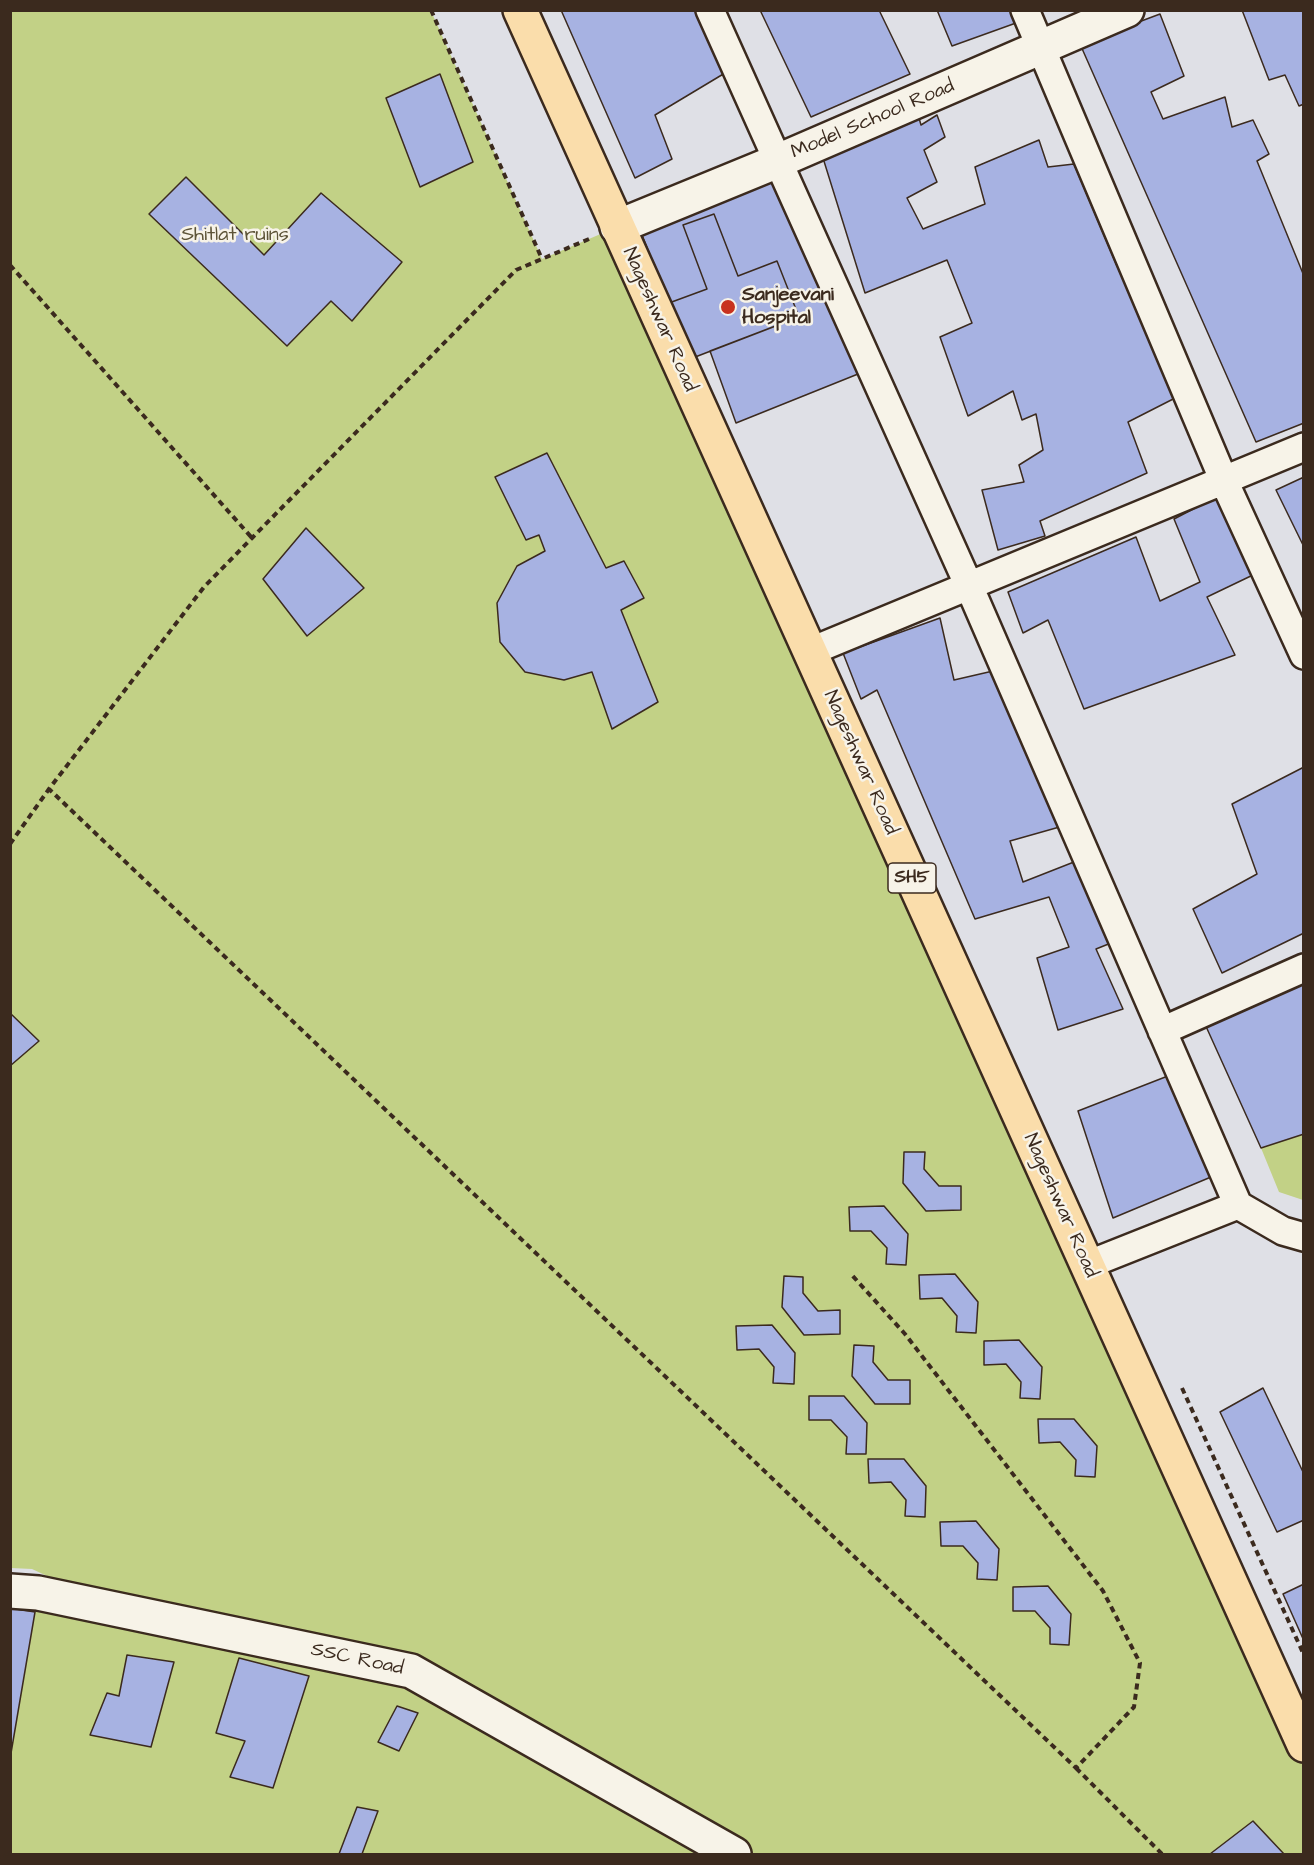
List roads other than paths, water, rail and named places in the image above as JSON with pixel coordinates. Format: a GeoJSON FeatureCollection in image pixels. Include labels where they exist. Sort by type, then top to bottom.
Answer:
{"type":"FeatureCollection","features":[{"type":"Feature","properties":{"kind":"main road","name":"Nageshwar Road"},"geometry":{"type":"LineString","coordinates":[[520,10],[1302,1738]]}},
{"type":"Feature","properties":{"kind":"street"},"geometry":{"type":"LineString","coordinates":[[710,10],[969,586],[1238,1205],[1282,1231],[1304,1237]]}},
{"type":"Feature","properties":{"kind":"street"},"geometry":{"type":"LineString","coordinates":[[1025,10],[1224,481],[1304,655]]}},
{"type":"Feature","properties":{"kind":"street","name":"Model School Road"},"geometry":{"type":"LineString","coordinates":[[617,227],[778,161],[1127,10]]}},
{"type":"Feature","properties":{"kind":"street"},"geometry":{"type":"LineString","coordinates":[[809,652],[1304,447]]}},
{"type":"Feature","properties":{"kind":"street"},"geometry":{"type":"LineString","coordinates":[[1162,1031],[1304,968]]}},
{"type":"Feature","properties":{"kind":"street"},"geometry":{"type":"LineString","coordinates":[[1087,1265],[1238,1205]]}},
{"type":"Feature","properties":{"kind":"street","name":"SSC Road"},"geometry":{"type":"LineString","coordinates":[[10,1591],[38,1593],[411,1671],[734,1854]]}},
{"type":"Feature","properties":{"kind":"place","name":"Sanjeevani Hospital"},"geometry":{"type":"Point","coordinates":[728,307]}},
{"type":"Feature","properties":{"kind":"park label","name":"Shitlat ruins"},"geometry":{"type":"Point","coordinates":[235,236]}}]}
